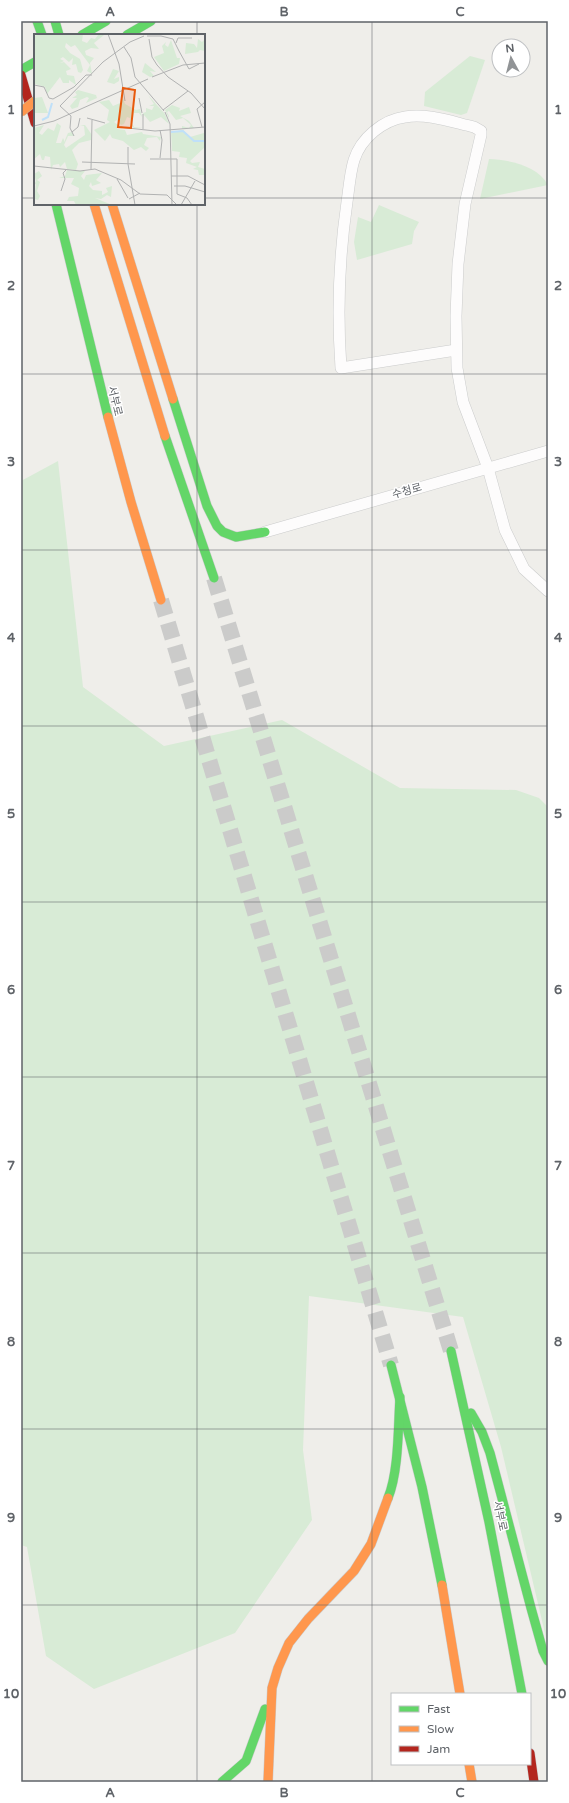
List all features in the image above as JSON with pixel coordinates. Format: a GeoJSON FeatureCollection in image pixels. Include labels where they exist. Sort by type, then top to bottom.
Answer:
{"type":"FeatureCollection","features":[{"type":"Feature","properties":{"kind":"main road"},"geometry":{"type":"LineString","coordinates":[[37,21],[42,34]]}},
{"type":"Feature","properties":{"kind":"main road"},"geometry":{"type":"LineString","coordinates":[[55,21],[59,34]]}},
{"type":"Feature","properties":{"kind":"main road"},"geometry":{"type":"LineString","coordinates":[[84,34],[106,21]]}},
{"type":"Feature","properties":{"kind":"main road"},"geometry":{"type":"LineString","coordinates":[[129,34],[151,21]]}},
{"type":"Feature","properties":{"kind":"main road"},"geometry":{"type":"LineString","coordinates":[[21,70],[34,63]]}},
{"type":"Feature","properties":{"kind":"main road"},"geometry":{"type":"LineString","coordinates":[[21,75],[34,120]]}},
{"type":"Feature","properties":{"kind":"main road"},"geometry":{"type":"LineString","coordinates":[[21,96],[34,89]]}},
{"type":"Feature","properties":{"kind":"main road"},"geometry":{"type":"LineString","coordinates":[[21,112],[34,102]]}},
{"type":"Feature","properties":{"kind":"main road","name":"서부로"},"geometry":{"type":"LineString","coordinates":[[56,205],[107,418],[139,533],[161,600]]}},
{"type":"Feature","properties":{"kind":"main road"},"geometry":{"type":"LineString","coordinates":[[94,205],[158,415],[214,578]]}},
{"type":"Feature","properties":{"kind":"main road"},"geometry":{"type":"LineString","coordinates":[[112,205],[213,521],[224,533],[234,537],[247,537],[265,532]]}},
{"type":"Feature","properties":{"kind":"main road","name":"서부로"},"geometry":{"type":"LineString","coordinates":[[451,1351],[463,1399],[489,1522],[521,1690]]}},
{"type":"Feature","properties":{"kind":"main road"},"geometry":{"type":"LineString","coordinates":[[391,1365],[422,1483],[446,1607],[460,1693]]}},
{"type":"Feature","properties":{"kind":"main road"},"geometry":{"type":"LineString","coordinates":[[222,1782],[246,1761],[257,1735],[278,1668],[289,1643],[308,1619],[354,1571],[371,1544],[391,1491],[400,1397]]}},
{"type":"Feature","properties":{"kind":"main road"},"geometry":{"type":"LineString","coordinates":[[463,1399],[482,1432],[490,1453],[531,1608],[548,1661]]}},
{"type":"Feature","properties":{"kind":"main road"},"geometry":{"type":"LineString","coordinates":[[268,1782],[272,1688]]}},
{"type":"Feature","properties":{"kind":"main road"},"geometry":{"type":"LineString","coordinates":[[531,1760],[534,1782]]}},
{"type":"Feature","properties":{"kind":"main road"},"geometry":{"type":"LineString","coordinates":[[469,1765],[472,1782]]}},
{"type":"Feature","properties":{"kind":"street"},"geometry":{"type":"LineString","coordinates":[[456,350],[341,368],[338,304],[343,232],[354,159],[366,139],[376,130],[390,121],[405,117],[421,116],[474,127],[481,131],[466,204],[458,264],[457,368],[463,402],[488,468],[505,530],[524,569],[548,591]]}},
{"type":"Feature","properties":{"kind":"street","name":"수청로"},"geometry":{"type":"LineString","coordinates":[[265,532],[548,451]]}},
{"type":"Feature","properties":{"kind":"green space"},"geometry":{"type":"Polygon","coordinates":[[[470,56],[485,60],[467,113],[461,115],[424,106],[425,92],[470,56]]]}},
{"type":"Feature","properties":{"kind":"green space"},"geometry":{"type":"Polygon","coordinates":[[[489,159],[514,162],[530,168],[543,178],[548,185],[480,199],[489,159]]]}},
{"type":"Feature","properties":{"kind":"green space"},"geometry":{"type":"Polygon","coordinates":[[[379,205],[419,222],[414,231],[412,244],[357,260],[354,242],[358,217],[371,222],[379,205]]]}},
{"type":"Feature","properties":{"kind":"green space"},"geometry":{"type":"Polygon","coordinates":[[[58,461],[83,687],[164,746],[282,720],[400,788],[516,790],[539,798],[548,807],[548,1646],[501,1447],[463,1317],[309,1296],[303,1450],[312,1520],[235,1633],[94,1689],[46,1656],[27,1547],[21,1545],[21,481],[58,461]]]}},
{"type":"Feature","properties":{"kind":"tunnel"},"geometry":{"type":"LineString","coordinates":[[214,578],[451,1351]]}},
{"type":"Feature","properties":{"kind":"tunnel"},"geometry":{"type":"LineString","coordinates":[[161,600],[391,1365]]}},
{"type":"Feature","properties":{"kind":"traffic: fast"},"geometry":{"type":"LineString","coordinates":[[37,21],[42,34]]}},
{"type":"Feature","properties":{"kind":"traffic: fast"},"geometry":{"type":"LineString","coordinates":[[55,21],[59,34]]}},
{"type":"Feature","properties":{"kind":"traffic: fast"},"geometry":{"type":"LineString","coordinates":[[84,34],[106,21]]}},
{"type":"Feature","properties":{"kind":"traffic: fast"},"geometry":{"type":"LineString","coordinates":[[129,34],[151,21]]}},
{"type":"Feature","properties":{"kind":"traffic: fast"},"geometry":{"type":"LineString","coordinates":[[21,70],[34,63]]}},
{"type":"Feature","properties":{"kind":"traffic: fast"},"geometry":{"type":"LineString","coordinates":[[56,205],[108,417]]}},
{"type":"Feature","properties":{"kind":"traffic: fast"},"geometry":{"type":"LineString","coordinates":[[173,399],[207,506],[217,526],[223,532],[236,537],[265,532]]}},
{"type":"Feature","properties":{"kind":"traffic: fast"},"geometry":{"type":"LineString","coordinates":[[165,436],[214,578]]}},
{"type":"Feature","properties":{"kind":"traffic: fast"},"geometry":{"type":"LineString","coordinates":[[451,1351],[489,1522],[522,1693]]}},
{"type":"Feature","properties":{"kind":"traffic: fast"},"geometry":{"type":"LineString","coordinates":[[391,1365],[422,1487],[442,1585]]}},
{"type":"Feature","properties":{"kind":"traffic: fast"},"geometry":{"type":"LineString","coordinates":[[388,1498],[392,1487],[396,1462],[400,1397]]}},
{"type":"Feature","properties":{"kind":"traffic: fast"},"geometry":{"type":"LineString","coordinates":[[471,1413],[482,1432],[490,1453],[531,1608],[543,1651],[548,1661]]}},
{"type":"Feature","properties":{"kind":"traffic: fast"},"geometry":{"type":"LineString","coordinates":[[222,1782],[246,1761],[265,1709]]}},
{"type":"Feature","properties":{"kind":"traffic: slow"},"geometry":{"type":"LineString","coordinates":[[21,112],[34,102]]}},
{"type":"Feature","properties":{"kind":"traffic: slow"},"geometry":{"type":"LineString","coordinates":[[94,205],[165,436]]}},
{"type":"Feature","properties":{"kind":"traffic: slow"},"geometry":{"type":"LineString","coordinates":[[112,205],[173,399]]}},
{"type":"Feature","properties":{"kind":"traffic: slow"},"geometry":{"type":"LineString","coordinates":[[108,417],[131,502],[161,600]]}},
{"type":"Feature","properties":{"kind":"traffic: slow"},"geometry":{"type":"LineString","coordinates":[[268,1782],[272,1688],[278,1668],[289,1643],[308,1619],[354,1571],[371,1544],[388,1498]]}},
{"type":"Feature","properties":{"kind":"traffic: slow"},"geometry":{"type":"LineString","coordinates":[[442,1585],[460,1693]]}},
{"type":"Feature","properties":{"kind":"traffic: slow"},"geometry":{"type":"LineString","coordinates":[[469,1765],[472,1782]]}},
{"type":"Feature","properties":{"kind":"traffic: jam"},"geometry":{"type":"LineString","coordinates":[[21,75],[34,120]]}},
{"type":"Feature","properties":{"kind":"traffic: jam"},"geometry":{"type":"LineString","coordinates":[[531,1760],[534,1782]]}}]}
